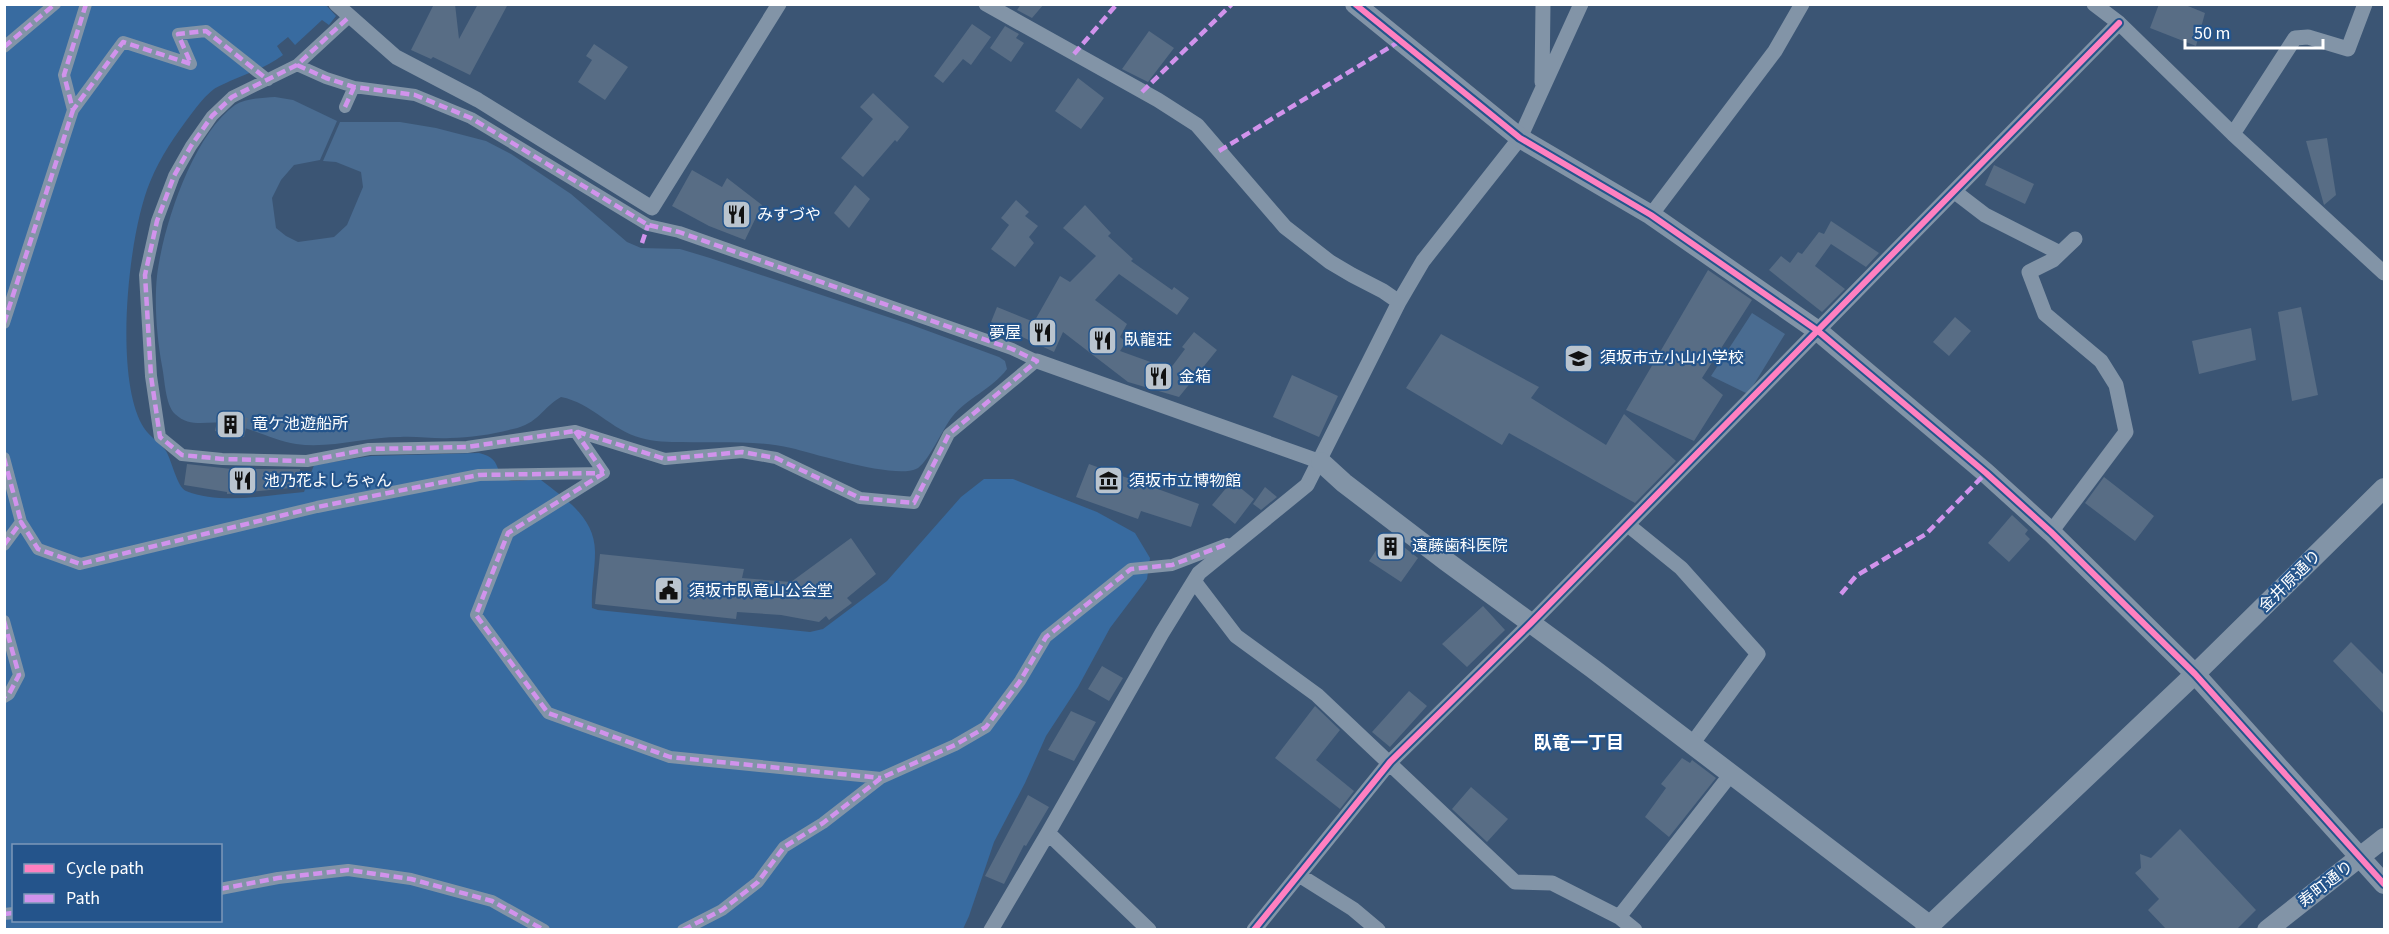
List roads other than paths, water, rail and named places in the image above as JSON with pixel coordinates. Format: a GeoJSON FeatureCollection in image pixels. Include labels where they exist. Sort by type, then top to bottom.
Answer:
{"type":"FeatureCollection","features":[{"type":"Feature","properties":{"kind":"street"},"geometry":{"type":"LineString","coordinates":[[4,47],[55,4]]}},
{"type":"Feature","properties":{"kind":"street"},"geometry":{"type":"LineString","coordinates":[[73,110],[63,75],[86,4]]}},
{"type":"Feature","properties":{"kind":"street"},"geometry":{"type":"LineString","coordinates":[[336,4],[396,57],[478,100],[652,208],[779,4]]}},
{"type":"Feature","properties":{"kind":"street"},"geometry":{"type":"LineString","coordinates":[[986,4],[1158,100],[1197,125],[1285,227],[1330,262],[1399,302]]}},
{"type":"Feature","properties":{"kind":"street"},"geometry":{"type":"LineString","coordinates":[[1355,4],[1520,138],[1650,215],[1818,331],[1986,473],[2051,532],[2196,674],[2385,884]]}},
{"type":"Feature","properties":{"kind":"street"},"geometry":{"type":"LineString","coordinates":[[1542,90],[1543,4]]}},
{"type":"Feature","properties":{"kind":"street"},"geometry":{"type":"LineString","coordinates":[[991,930],[1199,573],[1307,485],[1321,462],[1399,302],[1423,261],[1520,138],[1581,4]]}},
{"type":"Feature","properties":{"kind":"street"},"geometry":{"type":"LineString","coordinates":[[1650,215],[1774,51],[1802,4]]}},
{"type":"Feature","properties":{"kind":"street"},"geometry":{"type":"LineString","coordinates":[[2094,4],[2119,23],[2233,134],[2385,273]]}},
{"type":"Feature","properties":{"kind":"street"},"geometry":{"type":"LineString","coordinates":[[2233,134],[2295,38],[2308,37],[2348,49],[2365,4]]}},
{"type":"Feature","properties":{"kind":"street"},"geometry":{"type":"LineString","coordinates":[[349,17],[297,65],[232,97],[212,116],[174,176],[157,221],[145,276],[151,376],[159,437],[182,455],[222,459],[307,461],[369,449],[467,447],[575,431],[665,459],[742,452],[776,458],[860,498],[914,503],[949,434],[1037,361]]}},
{"type":"Feature","properties":{"kind":"street"},"geometry":{"type":"LineString","coordinates":[[1254,930],[1390,762],[1628,525],[2119,23]]}},
{"type":"Feature","properties":{"kind":"street"},"geometry":{"type":"LineString","coordinates":[[4,323],[73,110],[123,42],[191,64],[178,34],[206,32],[268,80]]}},
{"type":"Feature","properties":{"kind":"street"},"geometry":{"type":"LineString","coordinates":[[297,65],[354,87],[415,95],[471,118],[648,225],[679,232],[1012,349],[1037,361],[1321,462],[1344,483],[1692,744],[1928,928]]}},
{"type":"Feature","properties":{"kind":"street"},"geometry":{"type":"LineString","coordinates":[[345,107],[354,87]]}},
{"type":"Feature","properties":{"kind":"street"},"geometry":{"type":"LineString","coordinates":[[1954,192],[1985,215],[2060,253]]}},
{"type":"Feature","properties":{"kind":"street"},"geometry":{"type":"LineString","coordinates":[[2051,532],[2126,432],[2116,385],[2101,361],[2045,314],[2029,272],[2053,261],[2075,239]]}},
{"type":"Feature","properties":{"kind":"street"},"geometry":{"type":"LineString","coordinates":[[575,431],[604,473]]}},
{"type":"Feature","properties":{"kind":"street"},"geometry":{"type":"LineString","coordinates":[[4,458],[21,522],[38,549],[80,564],[317,507],[479,475],[604,473]]}},
{"type":"Feature","properties":{"kind":"street"},"geometry":{"type":"LineString","coordinates":[[604,473],[508,533],[476,615],[548,713],[670,757],[881,778]]}},
{"type":"Feature","properties":{"kind":"street","name":"金井原通り"},"geometry":{"type":"LineString","coordinates":[[1928,928],[2196,674],[2385,488]]}},
{"type":"Feature","properties":{"kind":"street"},"geometry":{"type":"LineString","coordinates":[[4,545],[21,522]]}},
{"type":"Feature","properties":{"kind":"street"},"geometry":{"type":"LineString","coordinates":[[1628,525],[1681,568],[1758,654],[1692,744]]}},
{"type":"Feature","properties":{"kind":"street"},"geometry":{"type":"LineString","coordinates":[[683,930],[722,910],[758,882],[784,848],[823,823],[881,778],[955,745],[986,727],[1020,681],[1046,637],[1131,569],[1172,566],[1227,544]]}},
{"type":"Feature","properties":{"kind":"street"},"geometry":{"type":"LineString","coordinates":[[1194,581],[1236,636],[1317,695],[1515,882],[1552,883],[1619,917],[1635,930]]}},
{"type":"Feature","properties":{"kind":"street"},"geometry":{"type":"LineString","coordinates":[[4,621],[19,675],[9,694],[4,697]]}},
{"type":"Feature","properties":{"kind":"street"},"geometry":{"type":"LineString","coordinates":[[1619,917],[1731,774]]}},
{"type":"Feature","properties":{"kind":"street"},"geometry":{"type":"LineString","coordinates":[[1048,833],[1149,930]]}},
{"type":"Feature","properties":{"kind":"street","name":"寿町通り"},"geometry":{"type":"LineString","coordinates":[[2267,930],[2385,838]]}},
{"type":"Feature","properties":{"kind":"street"},"geometry":{"type":"LineString","coordinates":[[222,889],[278,878],[348,870],[411,879],[492,901],[543,930]]}},
{"type":"Feature","properties":{"kind":"street"},"geometry":{"type":"LineString","coordinates":[[1299,875],[1353,909],[1378,930]]}},
{"type":"Feature","properties":{"kind":"place","name":"みすづや"},"geometry":{"type":"Point","coordinates":[736,215]}},
{"type":"Feature","properties":{"kind":"place","name":"夢屋"},"geometry":{"type":"Point","coordinates":[1042,333]}},
{"type":"Feature","properties":{"kind":"place","name":"臥龍荘"},"geometry":{"type":"Point","coordinates":[1103,340]}},
{"type":"Feature","properties":{"kind":"place","name":"須坂市立小山小学校"},"geometry":{"type":"Point","coordinates":[1579,358]}},
{"type":"Feature","properties":{"kind":"place","name":"金箱"},"geometry":{"type":"Point","coordinates":[1158,377]}},
{"type":"Feature","properties":{"kind":"place","name":"竜ケ池遊船所"},"geometry":{"type":"Point","coordinates":[231,424]}},
{"type":"Feature","properties":{"kind":"place","name":"池乃花よしちゃん"},"geometry":{"type":"Point","coordinates":[243,481]}},
{"type":"Feature","properties":{"kind":"place","name":"須坂市立博物館"},"geometry":{"type":"Point","coordinates":[1108,481]}},
{"type":"Feature","properties":{"kind":"place","name":"遠藤歯科医院"},"geometry":{"type":"Point","coordinates":[1391,546]}},
{"type":"Feature","properties":{"kind":"place","name":"須坂市臥竜山公会堂"},"geometry":{"type":"Point","coordinates":[668,591]}},
{"type":"Feature","properties":{"kind":"district","name":"臥竜一丁目"},"geometry":{"type":"Point","coordinates":[1579,743]}}]}
